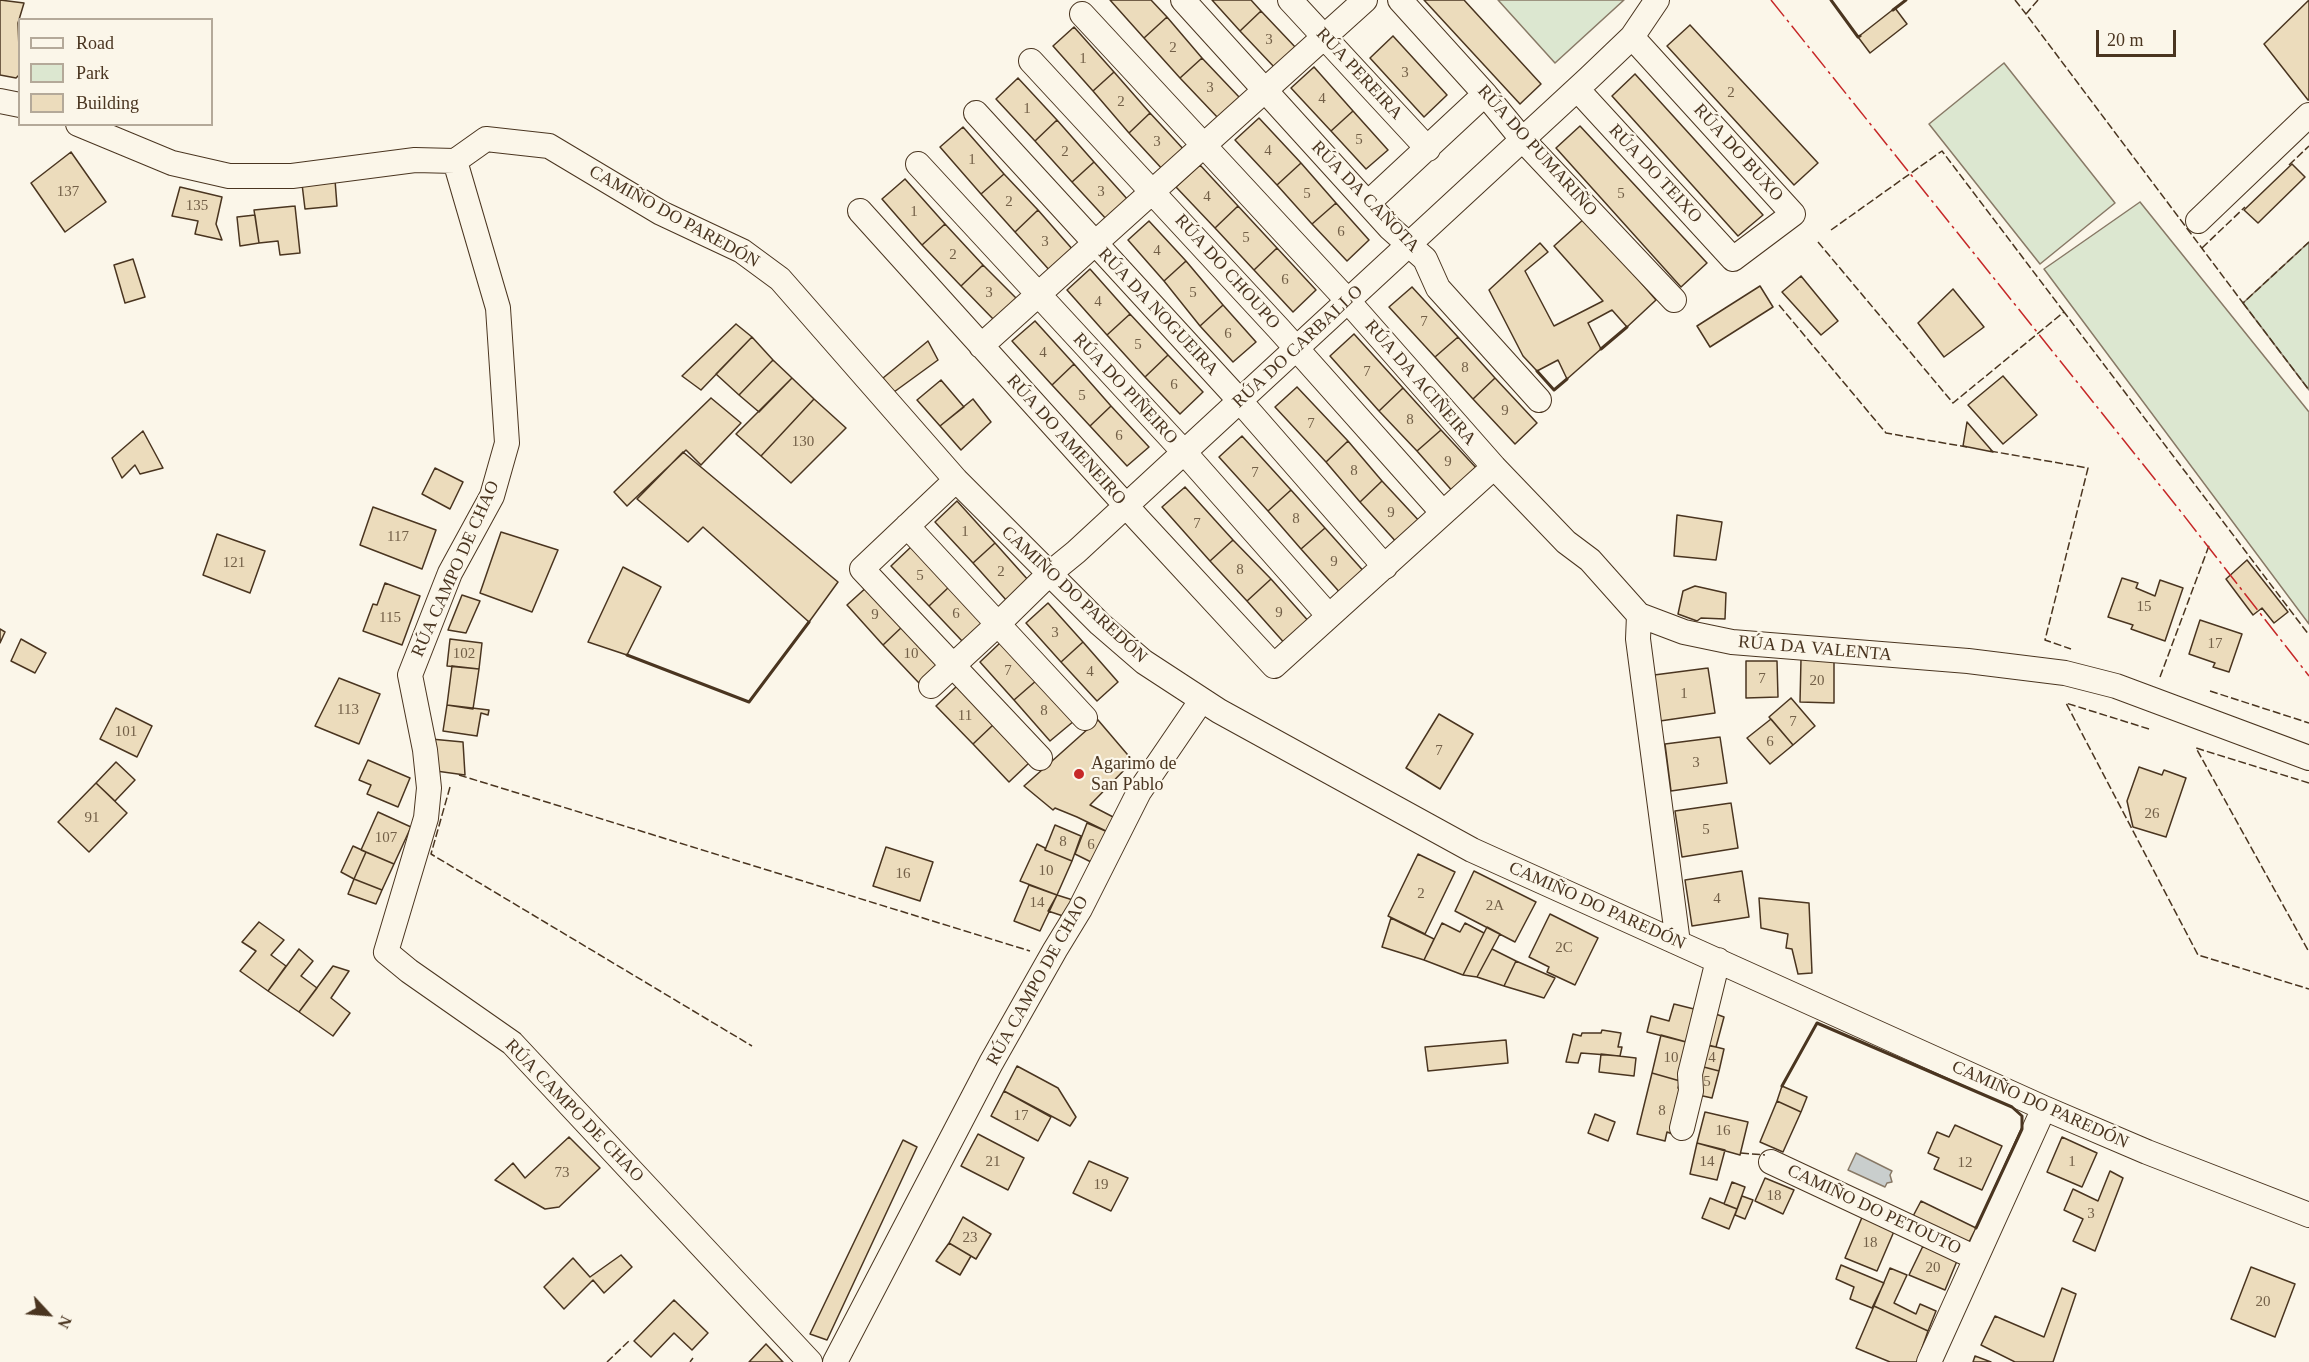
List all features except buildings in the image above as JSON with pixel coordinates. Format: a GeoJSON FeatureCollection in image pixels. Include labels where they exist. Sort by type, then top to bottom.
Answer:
{"type":"FeatureCollection","features":[{"type":"Feature","properties":{"kind":"street","name":"RÚA DA CAÑOTA"},"geometry":{"type":"LineString","coordinates":[[1183,0],[1390,228],[1425,260],[1438,288],[1539,400]]}},
{"type":"Feature","properties":{"kind":"street","name":"RÚA PEREIRA"},"geometry":{"type":"LineString","coordinates":[[1290,0],[1428,149]]}},
{"type":"Feature","properties":{"kind":"street"},"geometry":{"type":"LineString","coordinates":[[981,346],[1365,0]]}},
{"type":"Feature","properties":{"kind":"street","name":"RÚA DO PUMARIÑO"},"geometry":{"type":"LineString","coordinates":[[1400,0],[1485,94],[1522,139],[1674,300]]}},
{"type":"Feature","properties":{"kind":"street","name":"RÚA DO CARBALLO"},"geometry":{"type":"LineString","coordinates":[[931,686],[1049,574],[1076,552],[1577,89],[1632,37],[1657,0]]}},
{"type":"Feature","properties":{"kind":"street","name":"RÚA DA ACIÑEIRA"},"geometry":{"type":"LineString","coordinates":[[1082,14],[1348,301],[1494,467],[1566,542],[1590,560],[1639,615]]}},
{"type":"Feature","properties":{"kind":"street","name":"RÚA DO BUXO"},"geometry":{"type":"LineString","coordinates":[[1632,37],[1793,214],[1733,259]]}},
{"type":"Feature","properties":{"kind":"street","name":"RÚA DO CHOUPO"},"geometry":{"type":"LineString","coordinates":[[1031,61],[1152,191],[1443,513]]}},
{"type":"Feature","properties":{"kind":"street","name":"RÚA DO TEIXO"},"geometry":{"type":"LineString","coordinates":[[1577,89],[1733,259]]}},
{"type":"Feature","properties":{"kind":"street"},"geometry":{"type":"LineString","coordinates":[[1368,203],[1485,94]]}},
{"type":"Feature","properties":{"kind":"street"},"geometry":{"type":"LineString","coordinates":[[0,101],[18,105]]}},
{"type":"Feature","properties":{"kind":"street","name":"RÚA DA NOGUEIRA"},"geometry":{"type":"LineString","coordinates":[[976,113],[1240,401],[1385,567]]}},
{"type":"Feature","properties":{"kind":"street"},"geometry":{"type":"LineString","coordinates":[[2198,221],[2309,115]]}},
{"type":"Feature","properties":{"kind":"street"},"geometry":{"type":"LineString","coordinates":[[83,126],[172,163],[229,176],[292,176],[415,160],[455,161]]}},
{"type":"Feature","properties":{"kind":"street","name":"CAMIÑO DO PAREDÓN"},"geometry":{"type":"LineString","coordinates":[[455,161],[486,139],[549,146],[661,213],[742,251],[780,279],[956,480],[1049,574],[1100,624],[1144,662],[1201,701],[1472,850],[2044,1108],[2147,1152],[2309,1215]]}},
{"type":"Feature","properties":{"kind":"street","name":"RÚA CAMPO DE CHAO"},"geometry":{"type":"LineString","coordinates":[[455,161],[498,308],[507,443],[492,496],[450,573],[410,675],[426,750],[429,788],[426,818],[386,952],[408,971],[513,1043],[810,1362]]}},
{"type":"Feature","properties":{"kind":"street","name":"RÚA DO PIÑEIRO"},"geometry":{"type":"LineString","coordinates":[[918,164],[1184,452],[1329,616]]}},
{"type":"Feature","properties":{"kind":"street","name":"RÚA DO AMENEIRO"},"geometry":{"type":"LineString","coordinates":[[860,211],[1274,666],[1329,616]]}},
{"type":"Feature","properties":{"kind":"street"},"geometry":{"type":"LineString","coordinates":[[1329,616],[1494,467]]}},
{"type":"Feature","properties":{"kind":"street"},"geometry":{"type":"LineString","coordinates":[[956,480],[862,569],[1040,758]]}},
{"type":"Feature","properties":{"kind":"street"},"geometry":{"type":"LineString","coordinates":[[907,526],[1085,718]]}},
{"type":"Feature","properties":{"kind":"street"},"geometry":{"type":"LineString","coordinates":[[1639,615],[1638,639],[1678,943]]}},
{"type":"Feature","properties":{"kind":"street","name":"RÚA DA VALENTA"},"geometry":{"type":"LineString","coordinates":[[1639,615],[1684,632],[1732,642],[1968,661],[2065,673],[2116,686],[2309,758]]}},
{"type":"Feature","properties":{"kind":"street","name":"RÚA CAMPO DE CHAO"},"geometry":{"type":"LineString","coordinates":[[836,1362],[1002,1044],[1080,909],[1139,792],[1201,701]]}},
{"type":"Feature","properties":{"kind":"street"},"geometry":{"type":"LineString","coordinates":[[1682,1128],[1691,1091],[1690,1074],[1718,960]]}},
{"type":"Feature","properties":{"kind":"street","name":"CAMIÑO DO PETOUTO"},"geometry":{"type":"LineString","coordinates":[[1929,1362],[2044,1108]]}},
{"type":"Feature","properties":{"kind":"street","name":"CAMIÑO DO PETOUTO"},"geometry":{"type":"LineString","coordinates":[[1771,1162],[1976,1258]]}},
{"type":"Feature","properties":{"kind":"green space"},"geometry":{"type":"Polygon","coordinates":[[[1498,0],[1624,0],[1555,63],[1498,0]]]}},
{"type":"Feature","properties":{"kind":"green space"},"geometry":{"type":"Polygon","coordinates":[[[2004,63],[2115,203],[2040,264],[1929,124],[2004,63]]]}},
{"type":"Feature","properties":{"kind":"green space"},"geometry":{"type":"Polygon","coordinates":[[[2140,202],[2309,412],[2309,624],[2044,269],[2140,202]]]}},
{"type":"Feature","properties":{"kind":"green space"},"geometry":{"type":"Polygon","coordinates":[[[2309,242],[2309,390],[2243,303],[2309,242]]]}},
{"type":"Feature","properties":{"kind":"shaded area"},"geometry":{"type":"Polygon","coordinates":[[[1856,1153],[1892,1171],[1890,1175],[1892,1182],[1887,1183],[1885,1187],[1848,1170],[1856,1153]]]}},
{"type":"Feature","properties":{"kind":"fence"},"geometry":{"type":"LineString","coordinates":[[2015,0],[2026,14]]}},
{"type":"Feature","properties":{"kind":"fence"},"geometry":{"type":"LineString","coordinates":[[2038,0],[2026,14],[2243,303],[2309,242]]}},
{"type":"Feature","properties":{"kind":"fence"},"geometry":{"type":"LineString","coordinates":[[2289,165],[2309,146]]}},
{"type":"Feature","properties":{"kind":"fence"},"geometry":{"type":"LineString","coordinates":[[1831,230],[1942,151],[2064,312]]}},
{"type":"Feature","properties":{"kind":"fence"},"geometry":{"type":"LineString","coordinates":[[2202,248],[2245,207]]}},
{"type":"Feature","properties":{"kind":"fence"},"geometry":{"type":"LineString","coordinates":[[1818,242],[1953,403],[2064,312],[2309,635]]}},
{"type":"Feature","properties":{"kind":"fence"},"geometry":{"type":"LineString","coordinates":[[2243,303],[2309,390]]}},
{"type":"Feature","properties":{"kind":"fence"},"geometry":{"type":"LineString","coordinates":[[1779,305],[1886,433],[1967,447]]}},
{"type":"Feature","properties":{"kind":"fence"},"geometry":{"type":"LineString","coordinates":[[1990,451],[2088,468],[2045,640],[2071,649]]}},
{"type":"Feature","properties":{"kind":"fence"},"geometry":{"type":"LineString","coordinates":[[2160,677],[2210,543]]}},
{"type":"Feature","properties":{"kind":"fence"},"geometry":{"type":"LineString","coordinates":[[2210,691],[2309,723]]}},
{"type":"Feature","properties":{"kind":"fence"},"geometry":{"type":"LineString","coordinates":[[2149,729],[2066,703],[2198,955],[2309,989]]}},
{"type":"Feature","properties":{"kind":"fence"},"geometry":{"type":"LineString","coordinates":[[2309,783],[2196,748],[2309,952]]}},
{"type":"Feature","properties":{"kind":"fence"},"geometry":{"type":"LineString","coordinates":[[459,775],[1030,951]]}},
{"type":"Feature","properties":{"kind":"fence"},"geometry":{"type":"LineString","coordinates":[[450,787],[431,854],[752,1046]]}},
{"type":"Feature","properties":{"kind":"fence"},"geometry":{"type":"LineString","coordinates":[[1741,1153],[1765,1155]]}},
{"type":"Feature","properties":{"kind":"fence"},"geometry":{"type":"LineString","coordinates":[[607,1362],[629,1341]]}},
{"type":"Feature","properties":{"kind":"fence"},"geometry":{"type":"LineString","coordinates":[[690,1362],[693,1358]]}},
{"type":"Feature","properties":{"kind":"wall"},"geometry":{"type":"LineString","coordinates":[[1831,0],[1858,37],[1860,36]]}},
{"type":"Feature","properties":{"kind":"wall"},"geometry":{"type":"LineString","coordinates":[[1893,10],[1906,0]]}},
{"type":"Feature","properties":{"kind":"wall"},"geometry":{"type":"LineString","coordinates":[[1601,349],[1627,327]]}},
{"type":"Feature","properties":{"kind":"wall"},"geometry":{"type":"LineString","coordinates":[[1537,371],[1554,390],[1567,379]]}},
{"type":"Feature","properties":{"kind":"wall"},"geometry":{"type":"LineString","coordinates":[[627,655],[749,702],[809,622]]}},
{"type":"Feature","properties":{"kind":"wall"},"geometry":{"type":"LineString","coordinates":[[1782,1086],[1817,1023],[2012,1107],[2022,1116],[2022,1129],[1976,1228]]}},
{"type":"Feature","properties":{"kind":"power"},"geometry":{"type":"LineString","coordinates":[[1771,0],[2178,508],[2309,676]]}},
{"type":"Feature","properties":{"kind":"place","name":"Agarimo de San Pablo"},"geometry":{"type":"Point","coordinates":[1079,774]}}]}
